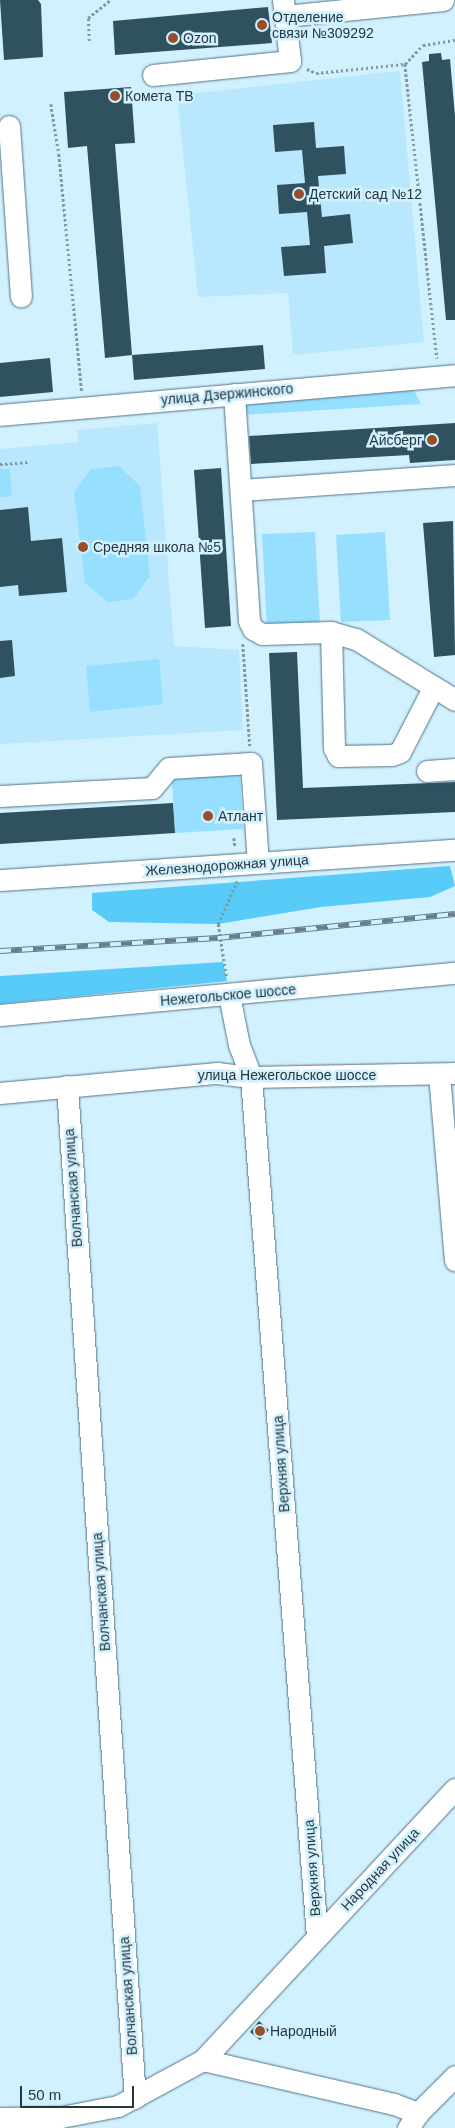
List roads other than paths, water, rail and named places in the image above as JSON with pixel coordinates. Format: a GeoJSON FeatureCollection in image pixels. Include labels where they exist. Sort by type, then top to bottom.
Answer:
{"type":"FeatureCollection","features":[{"type":"Feature","properties":{"kind":"street"},"geometry":{"type":"LineString","coordinates":[[153,75],[290,61],[284,8],[443,0]]}},
{"type":"Feature","properties":{"kind":"street"},"geometry":{"type":"LineString","coordinates":[[9,126],[20,297]]}},
{"type":"Feature","properties":{"kind":"street","name":"улица Дзержинского"},"geometry":{"type":"LineString","coordinates":[[0,415],[455,375]]}},
{"type":"Feature","properties":{"kind":"street"},"geometry":{"type":"LineString","coordinates":[[234,394],[249,621],[253,629],[262,634],[331,632],[356,639],[455,700]]}},
{"type":"Feature","properties":{"kind":"street"},"geometry":{"type":"LineString","coordinates":[[241,490],[455,475]]}},
{"type":"Feature","properties":{"kind":"street"},"geometry":{"type":"LineString","coordinates":[[331,632],[334,748],[338,756],[392,755],[400,752],[433,688]]}},
{"type":"Feature","properties":{"kind":"street"},"geometry":{"type":"LineString","coordinates":[[0,796],[152,788],[170,768],[251,762],[258,863]]}},
{"type":"Feature","properties":{"kind":"street"},"geometry":{"type":"LineString","coordinates":[[427,771],[455,769]]}},
{"type":"Feature","properties":{"kind":"street","name":"Железнодорожная улица"},"geometry":{"type":"LineString","coordinates":[[0,880],[455,850]]}},
{"type":"Feature","properties":{"kind":"street","name":"Нежегольское шоссе"},"geometry":{"type":"LineString","coordinates":[[0,1015],[455,973]]}},
{"type":"Feature","properties":{"kind":"street","name":"Верхняя улица"},"geometry":{"type":"LineString","coordinates":[[229,995],[239,1045],[251,1077],[317,1936]]}},
{"type":"Feature","properties":{"kind":"street","name":"улица Нежегольское шоссе"},"geometry":{"type":"LineString","coordinates":[[0,1093],[217,1073],[251,1077],[447,1073]]}},
{"type":"Feature","properties":{"kind":"street"},"geometry":{"type":"LineString","coordinates":[[447,1073],[455,1260]]}},
{"type":"Feature","properties":{"kind":"street","name":"Волчанская улица"},"geometry":{"type":"LineString","coordinates":[[67,1086],[135,2098]]}},
{"type":"Feature","properties":{"kind":"street","name":"Народная улица"},"geometry":{"type":"LineString","coordinates":[[0,2118],[86,2121],[135,2098],[203,2060],[455,1789]]}},
{"type":"Feature","properties":{"kind":"street"},"geometry":{"type":"LineString","coordinates":[[203,2060],[394,2104],[413,2121],[455,2076]]}},
{"type":"Feature","properties":{"kind":"railway"},"geometry":{"type":"LineString","coordinates":[[0,951],[218,938],[455,914]]}},
{"type":"Feature","properties":{"kind":"place","name":"Отделение связи №309292"},"geometry":{"type":"Point","coordinates":[262,25]}},
{"type":"Feature","properties":{"kind":"place","name":"Ozon"},"geometry":{"type":"Point","coordinates":[173,38]}},
{"type":"Feature","properties":{"kind":"place","name":"Комета ТВ"},"geometry":{"type":"Point","coordinates":[115,96]}},
{"type":"Feature","properties":{"kind":"place","name":"Детский сад №12"},"geometry":{"type":"Point","coordinates":[299,194]}},
{"type":"Feature","properties":{"kind":"place","name":"Айсберг"},"geometry":{"type":"Point","coordinates":[432,440]}},
{"type":"Feature","properties":{"kind":"place","name":"Средняя школа №5"},"geometry":{"type":"Point","coordinates":[83,547]}},
{"type":"Feature","properties":{"kind":"place","name":"Атлант"},"geometry":{"type":"Point","coordinates":[208,816]}},
{"type":"Feature","properties":{"kind":"place","name":"Народный"},"geometry":{"type":"Point","coordinates":[260,2031]}}]}
